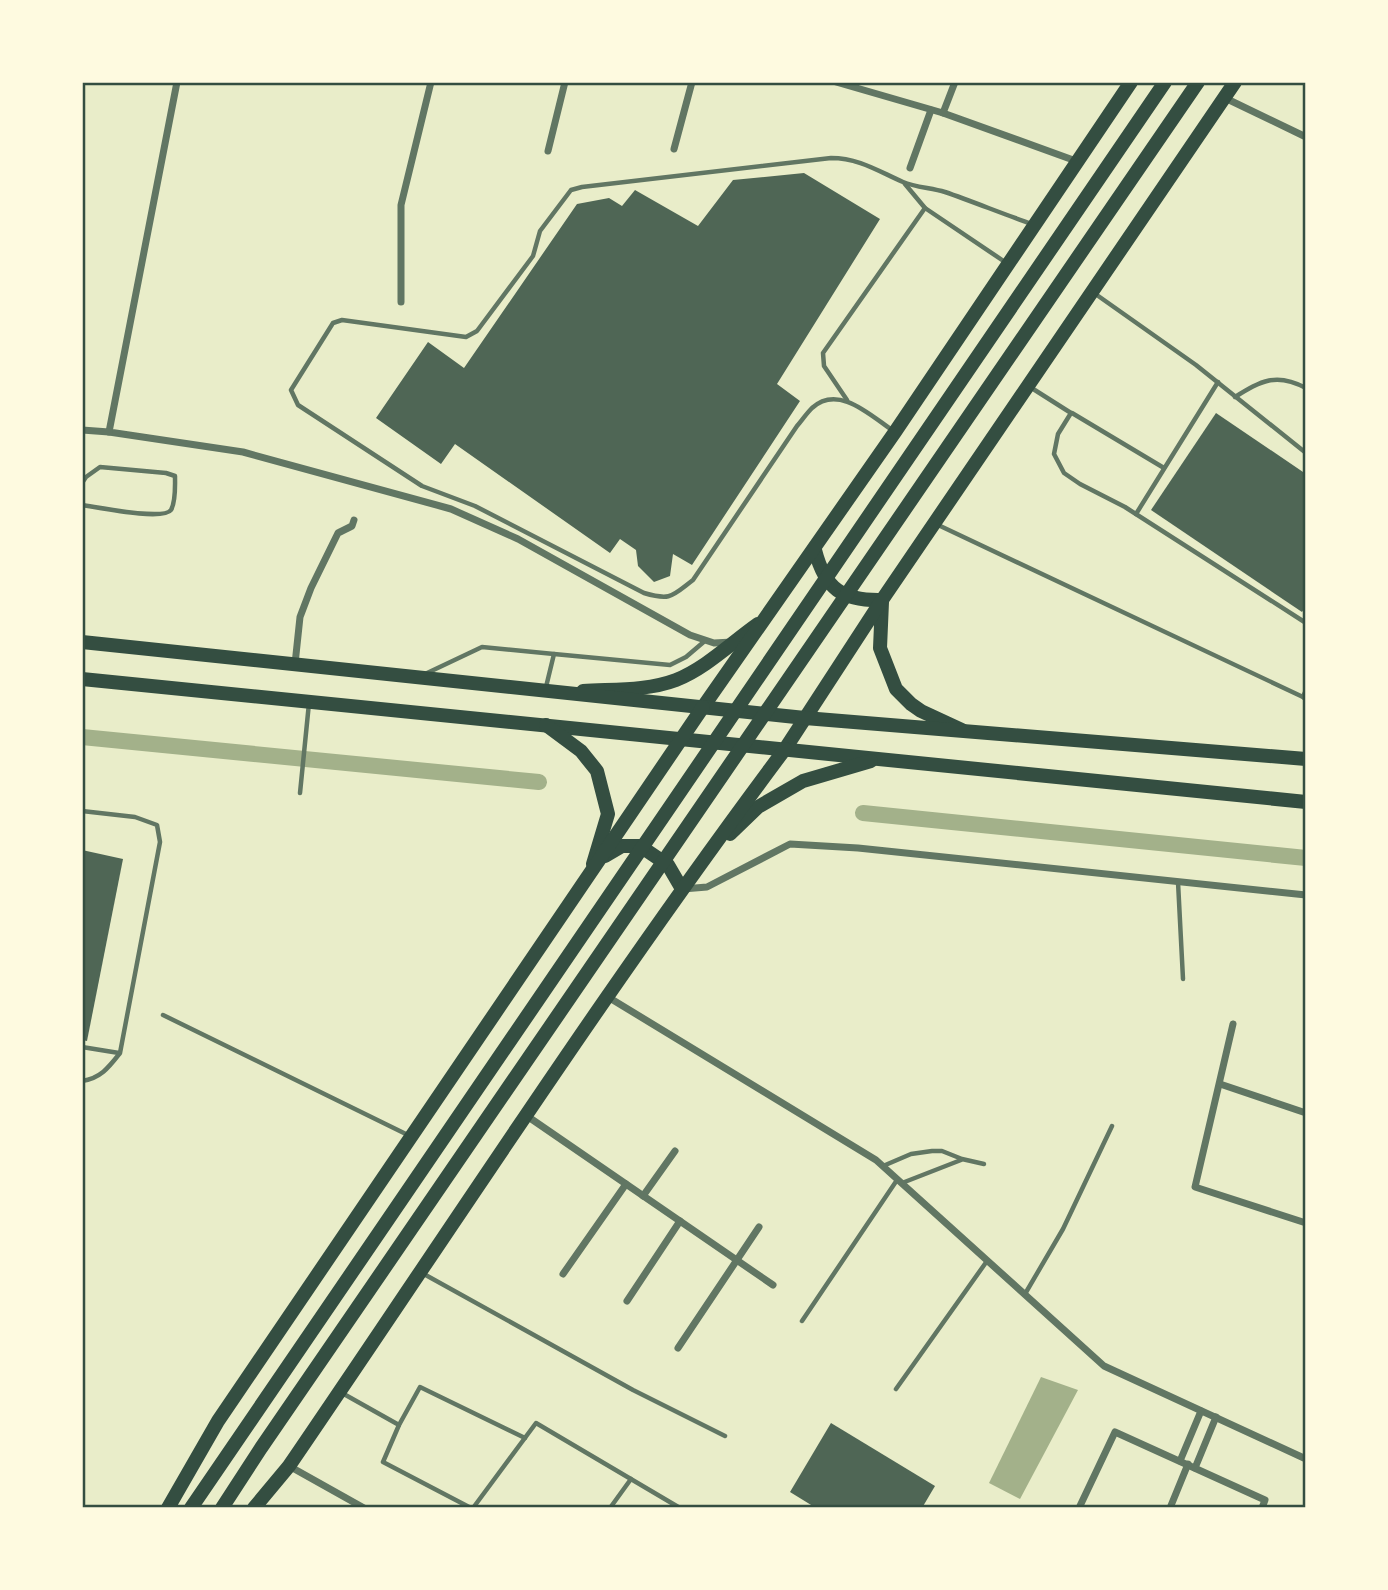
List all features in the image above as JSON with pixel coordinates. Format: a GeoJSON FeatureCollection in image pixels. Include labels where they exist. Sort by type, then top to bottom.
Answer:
{"type":"FeatureCollection","features":[{"type":"Feature","properties":{"kind":"main road"},"geometry":{"type":"LineString","coordinates":[[168,1508],[219,1421],[411,1136],[681,738],[815,550],[1131,82]]}},
{"type":"Feature","properties":{"kind":"main road"},"geometry":{"type":"LineString","coordinates":[[191,1508],[1165,82]]}},
{"type":"Feature","properties":{"kind":"main road"},"geometry":{"type":"LineString","coordinates":[[222,1508],[1198,82]]}},
{"type":"Feature","properties":{"kind":"main road"},"geometry":{"type":"LineString","coordinates":[[254,1508],[289,1466],[701,861],[785,749],[882,600],[1235,82]]}},
{"type":"Feature","properties":{"kind":"main road"},"geometry":{"type":"LineString","coordinates":[[815,550],[821,571],[837,590],[858,601],[882,600]]}},
{"type":"Feature","properties":{"kind":"main road"},"geometry":{"type":"LineString","coordinates":[[882,600],[880,648],[896,689],[921,711],[965,731]]}},
{"type":"Feature","properties":{"kind":"main road"},"geometry":{"type":"LineString","coordinates":[[549,691],[634,688],[664,683],[702,666],[767,617]]}},
{"type":"Feature","properties":{"kind":"main road"},"geometry":{"type":"LineString","coordinates":[[82,642],[805,718],[1306,759]]}},
{"type":"Feature","properties":{"kind":"main road"},"geometry":{"type":"LineString","coordinates":[[82,678],[1306,802]]}},
{"type":"Feature","properties":{"kind":"main road"},"geometry":{"type":"LineString","coordinates":[[545,724],[581,751],[597,771],[608,814],[589,875]]}},
{"type":"Feature","properties":{"kind":"main road"},"geometry":{"type":"LineString","coordinates":[[701,861],[758,807],[803,781],[878,759]]}},
{"type":"Feature","properties":{"kind":"main road"},"geometry":{"type":"LineString","coordinates":[[601,859],[622,846],[640,846],[668,864],[682,890]]}},
{"type":"Feature","properties":{"kind":"street"},"geometry":{"type":"LineString","coordinates":[[108,432],[177,82]]}},
{"type":"Feature","properties":{"kind":"street"},"geometry":{"type":"LineString","coordinates":[[401,302],[401,205],[431,82]]}},
{"type":"Feature","properties":{"kind":"street"},"geometry":{"type":"LineString","coordinates":[[548,151],[565,82]]}},
{"type":"Feature","properties":{"kind":"street"},"geometry":{"type":"LineString","coordinates":[[674,149],[692,82]]}},
{"type":"Feature","properties":{"kind":"street"},"geometry":{"type":"LineString","coordinates":[[836,82],[943,113],[1076,161]]}},
{"type":"Feature","properties":{"kind":"street"},"geometry":{"type":"LineString","coordinates":[[943,113],[955,82]]}},
{"type":"Feature","properties":{"kind":"street"},"geometry":{"type":"LineString","coordinates":[[1224,98],[1306,137]]}},
{"type":"Feature","properties":{"kind":"street"},"geometry":{"type":"LineString","coordinates":[[910,169],[931,110]]}},
{"type":"Feature","properties":{"kind":"street"},"geometry":{"type":"LineString","coordinates":[[82,430],[243,453],[451,509],[518,539],[690,635],[714,643],[733,642]]}},
{"type":"Feature","properties":{"kind":"street"},"geometry":{"type":"LineString","coordinates":[[295,664],[300,617],[311,588],[338,533],[352,526],[354,520]]}},
{"type":"Feature","properties":{"kind":"street"},"geometry":{"type":"LineString","coordinates":[[682,890],[707,887],[790,844],[858,848],[1306,895]]}},
{"type":"Feature","properties":{"kind":"street"},"geometry":{"type":"LineString","coordinates":[[607,996],[883,1166],[1104,1366],[1306,1459]]}},
{"type":"Feature","properties":{"kind":"street"},"geometry":{"type":"LineString","coordinates":[[1233,1024],[1195,1188],[1306,1223]]}},
{"type":"Feature","properties":{"kind":"street"},"geometry":{"type":"LineString","coordinates":[[1220,1084],[1306,1113]]}},
{"type":"Feature","properties":{"kind":"street"},"geometry":{"type":"LineString","coordinates":[[527,1116],[773,1285]]}},
{"type":"Feature","properties":{"kind":"street"},"geometry":{"type":"LineString","coordinates":[[643,1196],[675,1151]]}},
{"type":"Feature","properties":{"kind":"street"},"geometry":{"type":"LineString","coordinates":[[562,1274],[626,1184]]}},
{"type":"Feature","properties":{"kind":"street"},"geometry":{"type":"LineString","coordinates":[[626,1301],[680,1222]]}},
{"type":"Feature","properties":{"kind":"street"},"geometry":{"type":"LineString","coordinates":[[678,1348],[759,1227]]}},
{"type":"Feature","properties":{"kind":"street"},"geometry":{"type":"LineString","coordinates":[[1180,1461],[1201,1411]]}},
{"type":"Feature","properties":{"kind":"street"},"geometry":{"type":"LineString","coordinates":[[1170,1508],[1216,1417]]}},
{"type":"Feature","properties":{"kind":"street"},"geometry":{"type":"LineString","coordinates":[[1079,1508],[1115,1432],[1265,1500],[1262,1508]]}},
{"type":"Feature","properties":{"kind":"street"},"geometry":{"type":"LineString","coordinates":[[289,1466],[364,1508]]}},
{"type":"Feature","properties":{"kind":"lane"},"geometry":{"type":"LineString","coordinates":[[848,401],[837,399],[820,402],[813,407],[797,426],[693,580],[674,595],[662,598],[644,593],[475,506],[422,486],[298,405],[292,390],[333,323],[342,320],[466,337],[477,331],[533,256],[540,231],[571,190],[630,180],[846,158],[861,162],[905,183],[959,197],[1034,225]]}},
{"type":"Feature","properties":{"kind":"lane"},"geometry":{"type":"LineString","coordinates":[[905,183],[925,208],[1007,263]]}},
{"type":"Feature","properties":{"kind":"lane"},"geometry":{"type":"LineString","coordinates":[[895,432],[848,401],[824,366],[823,353],[925,208]]}},
{"type":"Feature","properties":{"kind":"lane"},"geometry":{"type":"LineString","coordinates":[[1093,293],[1217,382],[1306,453]]}},
{"type":"Feature","properties":{"kind":"lane"},"geometry":{"type":"LineString","coordinates":[[1235,397],[1262,381],[1275,380],[1306,388]]}},
{"type":"Feature","properties":{"kind":"lane"},"geometry":{"type":"LineString","coordinates":[[1136,514],[1217,382]]}},
{"type":"Feature","properties":{"kind":"lane"},"geometry":{"type":"LineString","coordinates":[[1029,387],[1164,468]]}},
{"type":"Feature","properties":{"kind":"lane"},"geometry":{"type":"LineString","coordinates":[[1072,413],[1058,434],[1054,454],[1064,473],[1136,514],[1306,624]]}},
{"type":"Feature","properties":{"kind":"lane"},"geometry":{"type":"LineString","coordinates":[[82,483],[100,467],[166,472],[175,476],[173,501],[167,513],[154,514],[82,505]]}},
{"type":"Feature","properties":{"kind":"lane"},"geometry":{"type":"LineString","coordinates":[[935,524],[1305,699],[1306,690]]}},
{"type":"Feature","properties":{"kind":"lane"},"geometry":{"type":"LineString","coordinates":[[417,677],[482,647],[670,665],[686,657],[706,640]]}},
{"type":"Feature","properties":{"kind":"lane"},"geometry":{"type":"LineString","coordinates":[[549,691],[554,654]]}},
{"type":"Feature","properties":{"kind":"lane"},"geometry":{"type":"LineString","coordinates":[[300,793],[309,701]]}},
{"type":"Feature","properties":{"kind":"lane"},"geometry":{"type":"LineString","coordinates":[[82,811],[135,817],[157,825],[160,842],[120,1053],[107,1070],[95,1079],[82,1081]]}},
{"type":"Feature","properties":{"kind":"lane"},"geometry":{"type":"LineString","coordinates":[[1178,881],[1182,979]]}},
{"type":"Feature","properties":{"kind":"lane"},"geometry":{"type":"LineString","coordinates":[[163,1015],[411,1136]]}},
{"type":"Feature","properties":{"kind":"lane"},"geometry":{"type":"LineString","coordinates":[[82,1047],[120,1053]]}},
{"type":"Feature","properties":{"kind":"lane"},"geometry":{"type":"LineString","coordinates":[[1025,1294],[1063,1229],[1112,1126]]}},
{"type":"Feature","properties":{"kind":"lane"},"geometry":{"type":"LineString","coordinates":[[883,1166],[911,1154],[932,1151],[942,1151],[984,1164]]}},
{"type":"Feature","properties":{"kind":"lane"},"geometry":{"type":"LineString","coordinates":[[802,1321],[900,1181],[962,1159]]}},
{"type":"Feature","properties":{"kind":"lane"},"geometry":{"type":"LineString","coordinates":[[896,1390],[987,1260]]}},
{"type":"Feature","properties":{"kind":"lane"},"geometry":{"type":"LineString","coordinates":[[421,1272],[634,1390],[725,1436]]}},
{"type":"Feature","properties":{"kind":"lane"},"geometry":{"type":"LineString","coordinates":[[526,1438],[420,1387],[383,1462],[472,1508],[526,1438],[536,1423],[680,1508]]}},
{"type":"Feature","properties":{"kind":"lane"},"geometry":{"type":"LineString","coordinates":[[340,1391],[400,1425]]}},
{"type":"Feature","properties":{"kind":"lane"},"geometry":{"type":"LineString","coordinates":[[610,1508],[631,1479]]}},
{"type":"Feature","properties":{"kind":"shaded area"},"geometry":{"type":"Polygon","coordinates":[[[1041,1377],[1078,1390],[1020,1499],[989,1483],[1041,1377]]]}},
{"type":"Feature","properties":{"kind":"building"},"geometry":{"type":"Polygon","coordinates":[[[804,173],[880,219],[777,384],[800,401],[692,565],[673,554],[670,576],[654,582],[638,566],[636,550],[620,539],[610,553],[455,444],[441,464],[376,418],[428,342],[464,368],[577,204],[609,198],[622,206],[635,190],[698,226],[733,180],[804,173]]]}},
{"type":"Feature","properties":{"kind":"building"},"geometry":{"type":"Polygon","coordinates":[[[1216,413],[1306,474],[1306,606],[1302,612],[1151,510],[1216,413]]]}},
{"type":"Feature","properties":{"kind":"building"},"geometry":{"type":"Polygon","coordinates":[[[82,850],[123,859],[87,1041],[82,1040],[82,850]]]}},
{"type":"Feature","properties":{"kind":"building"},"geometry":{"type":"Polygon","coordinates":[[[831,1423],[935,1486],[922,1508],[816,1508],[790,1492],[831,1423]]]}},
{"type":"Feature","properties":{"kind":"waterway"},"geometry":{"type":"LineString","coordinates":[[82,737],[539,782]]}},
{"type":"Feature","properties":{"kind":"waterway"},"geometry":{"type":"LineString","coordinates":[[863,813],[1306,858]]}}]}
